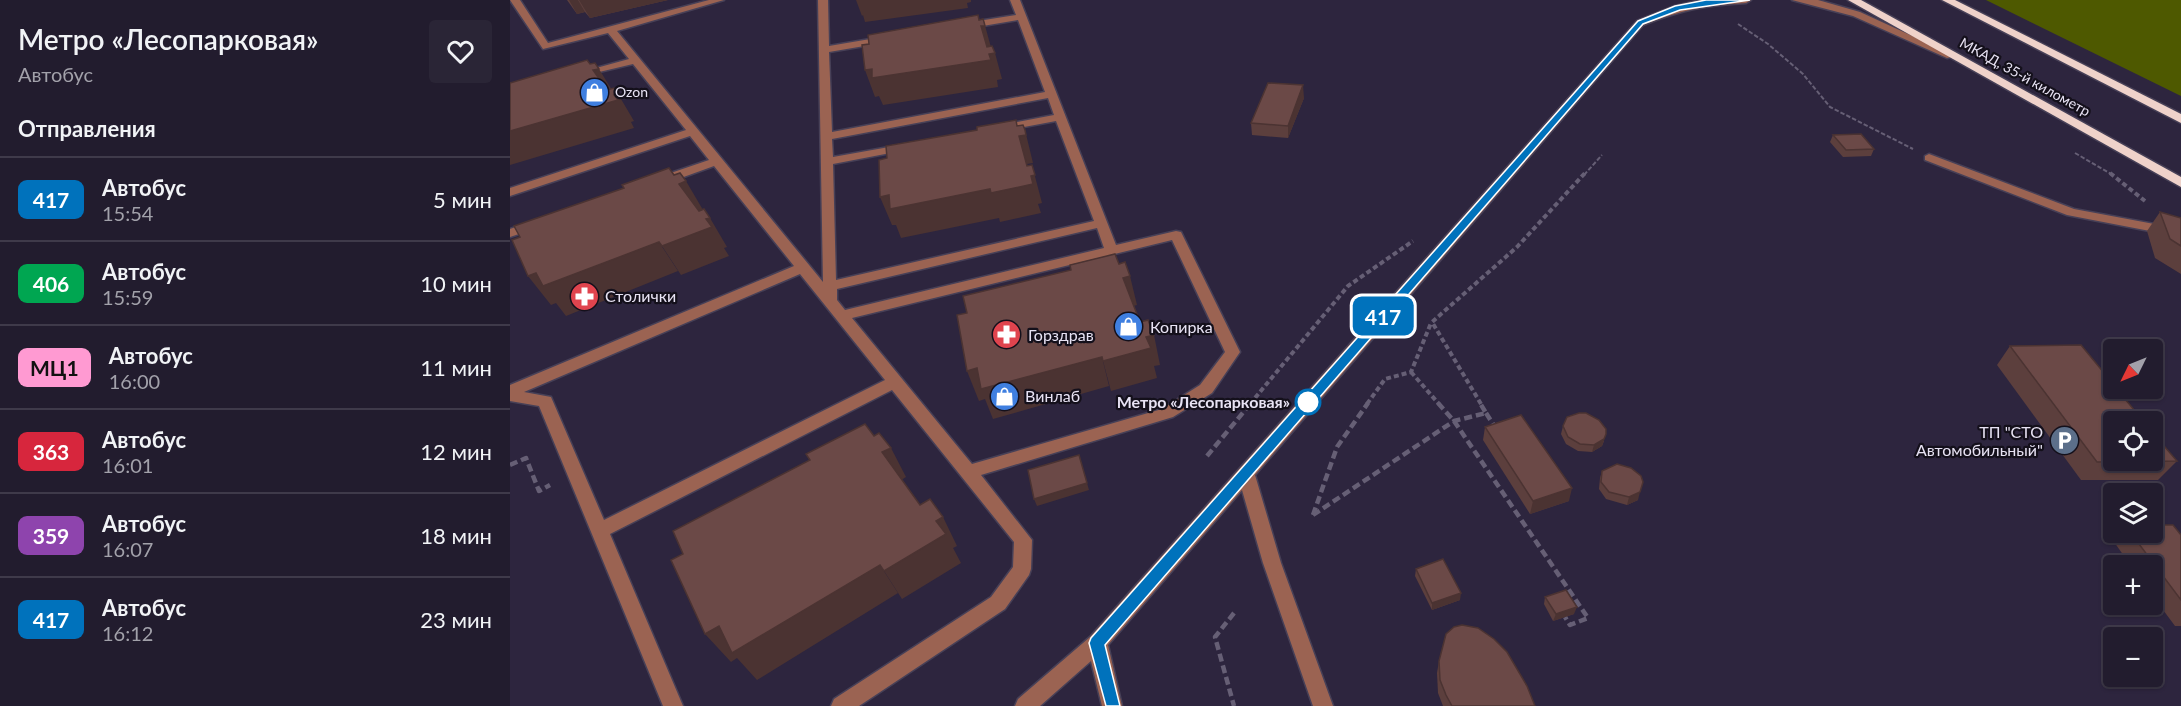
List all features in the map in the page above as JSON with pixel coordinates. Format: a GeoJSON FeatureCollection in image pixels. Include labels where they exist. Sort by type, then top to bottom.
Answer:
{"type":"FeatureCollection","features":[{"type":"Feature","properties":{"kind":"highway","name":"МКАД, 35-й километр"},"geometry":{"type":"LineString","coordinates":[[1853,0],[2181,183]]}},
{"type":"Feature","properties":{"kind":"highway","name":"МКАД, 35-й километр"},"geometry":{"type":"LineString","coordinates":[[1947,0],[2181,119]]}},
{"type":"Feature","properties":{"kind":"lane"},"geometry":{"type":"LineString","coordinates":[[515,0],[546,46],[719,0]]}},
{"type":"Feature","properties":{"kind":"lane"},"geometry":{"type":"LineString","coordinates":[[823,0],[829,294]]}},
{"type":"Feature","properties":{"kind":"lane"},"geometry":{"type":"LineString","coordinates":[[1015,0],[1112,251]]}},
{"type":"Feature","properties":{"kind":"lane"},"geometry":{"type":"LineString","coordinates":[[1024,706],[1097,643],[1641,23],[1678,8],[1710,1],[1746,0]]}},
{"type":"Feature","properties":{"kind":"lane"},"geometry":{"type":"LineString","coordinates":[[1797,0],[1818,2],[1856,14],[1959,59]]}},
{"type":"Feature","properties":{"kind":"lane"},"geometry":{"type":"LineString","coordinates":[[952,28],[1021,17]]}},
{"type":"Feature","properties":{"kind":"lane"},"geometry":{"type":"LineString","coordinates":[[610,29],[802,268],[829,294],[840,316],[896,381],[1023,540],[1022,570],[998,603],[841,706]]}},
{"type":"Feature","properties":{"kind":"lane"},"geometry":{"type":"LineString","coordinates":[[824,50],[894,38]]}},
{"type":"Feature","properties":{"kind":"lane"},"geometry":{"type":"LineString","coordinates":[[567,80],[635,60]]}},
{"type":"Feature","properties":{"kind":"lane"},"geometry":{"type":"LineString","coordinates":[[826,137],[1052,94]]}},
{"type":"Feature","properties":{"kind":"lane"},"geometry":{"type":"LineString","coordinates":[[990,130],[1060,117]]}},
{"type":"Feature","properties":{"kind":"lane"},"geometry":{"type":"LineString","coordinates":[[510,192],[692,132]]}},
{"type":"Feature","properties":{"kind":"lane"},"geometry":{"type":"LineString","coordinates":[[826,162],[920,144]]}},
{"type":"Feature","properties":{"kind":"lane"},"geometry":{"type":"LineString","coordinates":[[1929,158],[2071,212],[2181,233]]}},
{"type":"Feature","properties":{"kind":"lane"},"geometry":{"type":"LineString","coordinates":[[651,184],[716,161]]}},
{"type":"Feature","properties":{"kind":"lane"},"geometry":{"type":"LineString","coordinates":[[510,233],[543,222]]}},
{"type":"Feature","properties":{"kind":"lane"},"geometry":{"type":"LineString","coordinates":[[829,294],[1102,223]]}},
{"type":"Feature","properties":{"kind":"lane"},"geometry":{"type":"LineString","coordinates":[[840,316],[1176,235],[1233,352],[1206,389],[1167,413],[969,472]]}},
{"type":"Feature","properties":{"kind":"lane"},"geometry":{"type":"LineString","coordinates":[[510,393],[802,268]]}},
{"type":"Feature","properties":{"kind":"lane"},"geometry":{"type":"LineString","coordinates":[[600,530],[896,381]]}},
{"type":"Feature","properties":{"kind":"lane"},"geometry":{"type":"LineString","coordinates":[[510,393],[545,400],[673,706]]}},
{"type":"Feature","properties":{"kind":"lane"},"geometry":{"type":"LineString","coordinates":[[1246,474],[1272,563],[1323,706]]}},
{"type":"Feature","properties":{"kind":"lane"},"geometry":{"type":"LineString","coordinates":[[1097,643],[1112,706]]}},
{"type":"Feature","properties":{"kind":"path"},"geometry":{"type":"LineString","coordinates":[[1710,1],[1768,44],[1803,74],[1830,107],[1929,158]]}},
{"type":"Feature","properties":{"kind":"path"},"geometry":{"type":"LineString","coordinates":[[2068,149],[2120,179],[2181,233]]}},
{"type":"Feature","properties":{"kind":"path"},"geometry":{"type":"LineString","coordinates":[[1412,372],[1432,322],[1516,247],[1602,155]]}},
{"type":"Feature","properties":{"kind":"path"},"geometry":{"type":"LineString","coordinates":[[1208,456],[1348,286]]}},
{"type":"Feature","properties":{"kind":"path"},"geometry":{"type":"LineString","coordinates":[[1432,322],[1501,435]]}},
{"type":"Feature","properties":{"kind":"path"},"geometry":{"type":"LineString","coordinates":[[1412,372],[1384,380],[1337,447],[1313,516],[1455,421],[1486,413]]}},
{"type":"Feature","properties":{"kind":"path"},"geometry":{"type":"LineString","coordinates":[[1412,372],[1455,421],[1588,618],[1570,625],[1565,617]]}},
{"type":"Feature","properties":{"kind":"path"},"geometry":{"type":"LineString","coordinates":[[510,465],[526,458],[539,491],[576,474]]}},
{"type":"Feature","properties":{"kind":"path"},"geometry":{"type":"LineString","coordinates":[[1234,613],[1215,637],[1234,706]]}},
{"type":"Feature","properties":{"kind":"green space"},"geometry":{"type":"Polygon","coordinates":[[[1986,0],[2181,0],[2181,96],[1986,0]]]}},
{"type":"Feature","properties":{"kind":"building"},"geometry":{"type":"Polygon","coordinates":[[[978,15],[979,20],[983,19],[984,22],[985,26],[981,26],[987,47],[992,46],[995,53],[989,54],[991,60],[872,78],[872,69],[865,70],[862,45],[869,44],[868,35],[978,15]]]}},
{"type":"Feature","properties":{"kind":"building"},"geometry":{"type":"Polygon","coordinates":[[[587,60],[590,64],[595,63],[599,69],[593,70],[607,90],[614,88],[618,94],[614,95],[618,100],[510,131],[510,83],[587,60]]]}},
{"type":"Feature","properties":{"kind":"building"},"geometry":{"type":"Polygon","coordinates":[[[1268,83],[1303,85],[1288,126],[1251,123],[1268,83]]]}},
{"type":"Feature","properties":{"kind":"building"},"geometry":{"type":"Polygon","coordinates":[[[1016,120],[1017,126],[1023,125],[1025,130],[1026,135],[1019,136],[1027,166],[1032,165],[1035,175],[1031,176],[1033,184],[991,193],[990,189],[890,209],[889,195],[880,197],[879,160],[887,158],[886,146],[977,130],[977,127],[1016,120]]]}},
{"type":"Feature","properties":{"kind":"building"},"geometry":{"type":"Polygon","coordinates":[[[1861,134],[1874,149],[1846,150],[1833,135],[1861,134]]]}},
{"type":"Feature","properties":{"kind":"building"},"geometry":{"type":"Polygon","coordinates":[[[669,168],[674,175],[680,173],[686,181],[679,184],[699,211],[704,209],[710,218],[706,219],[712,227],[662,246],[659,242],[543,286],[536,273],[528,276],[512,240],[520,237],[514,226],[624,188],[622,185],[669,168]]]}},
{"type":"Feature","properties":{"kind":"building"},"geometry":{"type":"Polygon","coordinates":[[[2160,212],[2181,218],[2181,246],[2170,239],[2160,212]]]}},
{"type":"Feature","properties":{"kind":"building"},"geometry":{"type":"Polygon","coordinates":[[[1115,254],[1119,264],[1125,262],[1130,276],[1123,278],[1140,322],[1148,320],[1154,335],[1146,337],[1151,348],[1103,361],[1102,357],[981,389],[977,368],[967,371],[957,315],[967,313],[963,296],[1071,270],[1070,265],[1115,254]]]}},
{"type":"Feature","properties":{"kind":"building"},"geometry":{"type":"Polygon","coordinates":[[[2081,345],[2103,372],[2103,399],[2125,399],[2135,411],[2103,411],[2103,462],[2097,462],[2010,346],[2081,345]]]}},
{"type":"Feature","properties":{"kind":"building"},"geometry":{"type":"Polygon","coordinates":[[[1586,413],[1599,420],[1606,429],[1604,439],[1594,445],[1580,444],[1568,437],[1563,426],[1567,417],[1586,413]]]}},
{"type":"Feature","properties":{"kind":"building"},"geometry":{"type":"Polygon","coordinates":[[[1521,415],[1572,488],[1533,501],[1485,427],[1521,415]]]}},
{"type":"Feature","properties":{"kind":"building"},"geometry":{"type":"Polygon","coordinates":[[[865,424],[874,436],[879,433],[891,448],[882,452],[920,505],[930,499],[943,517],[936,521],[946,534],[884,571],[880,565],[732,653],[719,626],[705,634],[671,560],[683,554],[673,531],[810,460],[806,454],[865,424]]]}},
{"type":"Feature","properties":{"kind":"building"},"geometry":{"type":"Polygon","coordinates":[[[2163,445],[2177,461],[2163,461],[2163,445]]]}},
{"type":"Feature","properties":{"kind":"building"},"geometry":{"type":"Polygon","coordinates":[[[1079,455],[1087,483],[1034,499],[1028,470],[1079,455]]]}},
{"type":"Feature","properties":{"kind":"building"},"geometry":{"type":"Polygon","coordinates":[[[1617,464],[1631,468],[1641,476],[1643,482],[1640,492],[1629,497],[1609,492],[1601,482],[1602,471],[1617,464]]]}},
{"type":"Feature","properties":{"kind":"building"},"geometry":{"type":"Polygon","coordinates":[[[2163,525],[2173,525],[2181,535],[2181,600],[2163,576],[2163,555],[2147,555],[2138,543],[2163,543],[2163,525]]]}},
{"type":"Feature","properties":{"kind":"building"},"geometry":{"type":"Polygon","coordinates":[[[1443,559],[1461,593],[1432,603],[1416,569],[1443,559]]]}},
{"type":"Feature","properties":{"kind":"building"},"geometry":{"type":"Polygon","coordinates":[[[1566,590],[1577,607],[1556,614],[1545,597],[1566,590]]]}},
{"type":"Feature","properties":{"kind":"building"},"geometry":{"type":"Polygon","coordinates":[[[1462,625],[1478,628],[1507,652],[1527,686],[1535,706],[1452,706],[1440,680],[1439,661],[1446,634],[1454,627],[1462,625]]]}},
{"type":"Feature","properties":{"kind":"bus line","name":"417"},"geometry":{"type":"LineString","coordinates":[[1112,706],[1097,643],[1641,23],[1678,8],[1706,2],[1747,0]]}},
{"type":"Feature","properties":{"kind":"place","name":"Ozon"},"geometry":{"type":"Point","coordinates":[594,92]}},
{"type":"Feature","properties":{"kind":"place","name":"Столички"},"geometry":{"type":"Point","coordinates":[584,296]}},
{"type":"Feature","properties":{"kind":"place","name":"Копирка"},"geometry":{"type":"Point","coordinates":[1129,327]}},
{"type":"Feature","properties":{"kind":"place","name":"Горздрав"},"geometry":{"type":"Point","coordinates":[1007,335]}},
{"type":"Feature","properties":{"kind":"place","name":"Винлаб"},"geometry":{"type":"Point","coordinates":[1004,396]}},
{"type":"Feature","properties":{"kind":"place","name":"Метро «Лесопарковая»"},"geometry":{"type":"Point","coordinates":[1308,402]}},
{"type":"Feature","properties":{"kind":"place","name":"ТП \"СТО Автомобильный\""},"geometry":{"type":"Point","coordinates":[2064,441]}}]}
